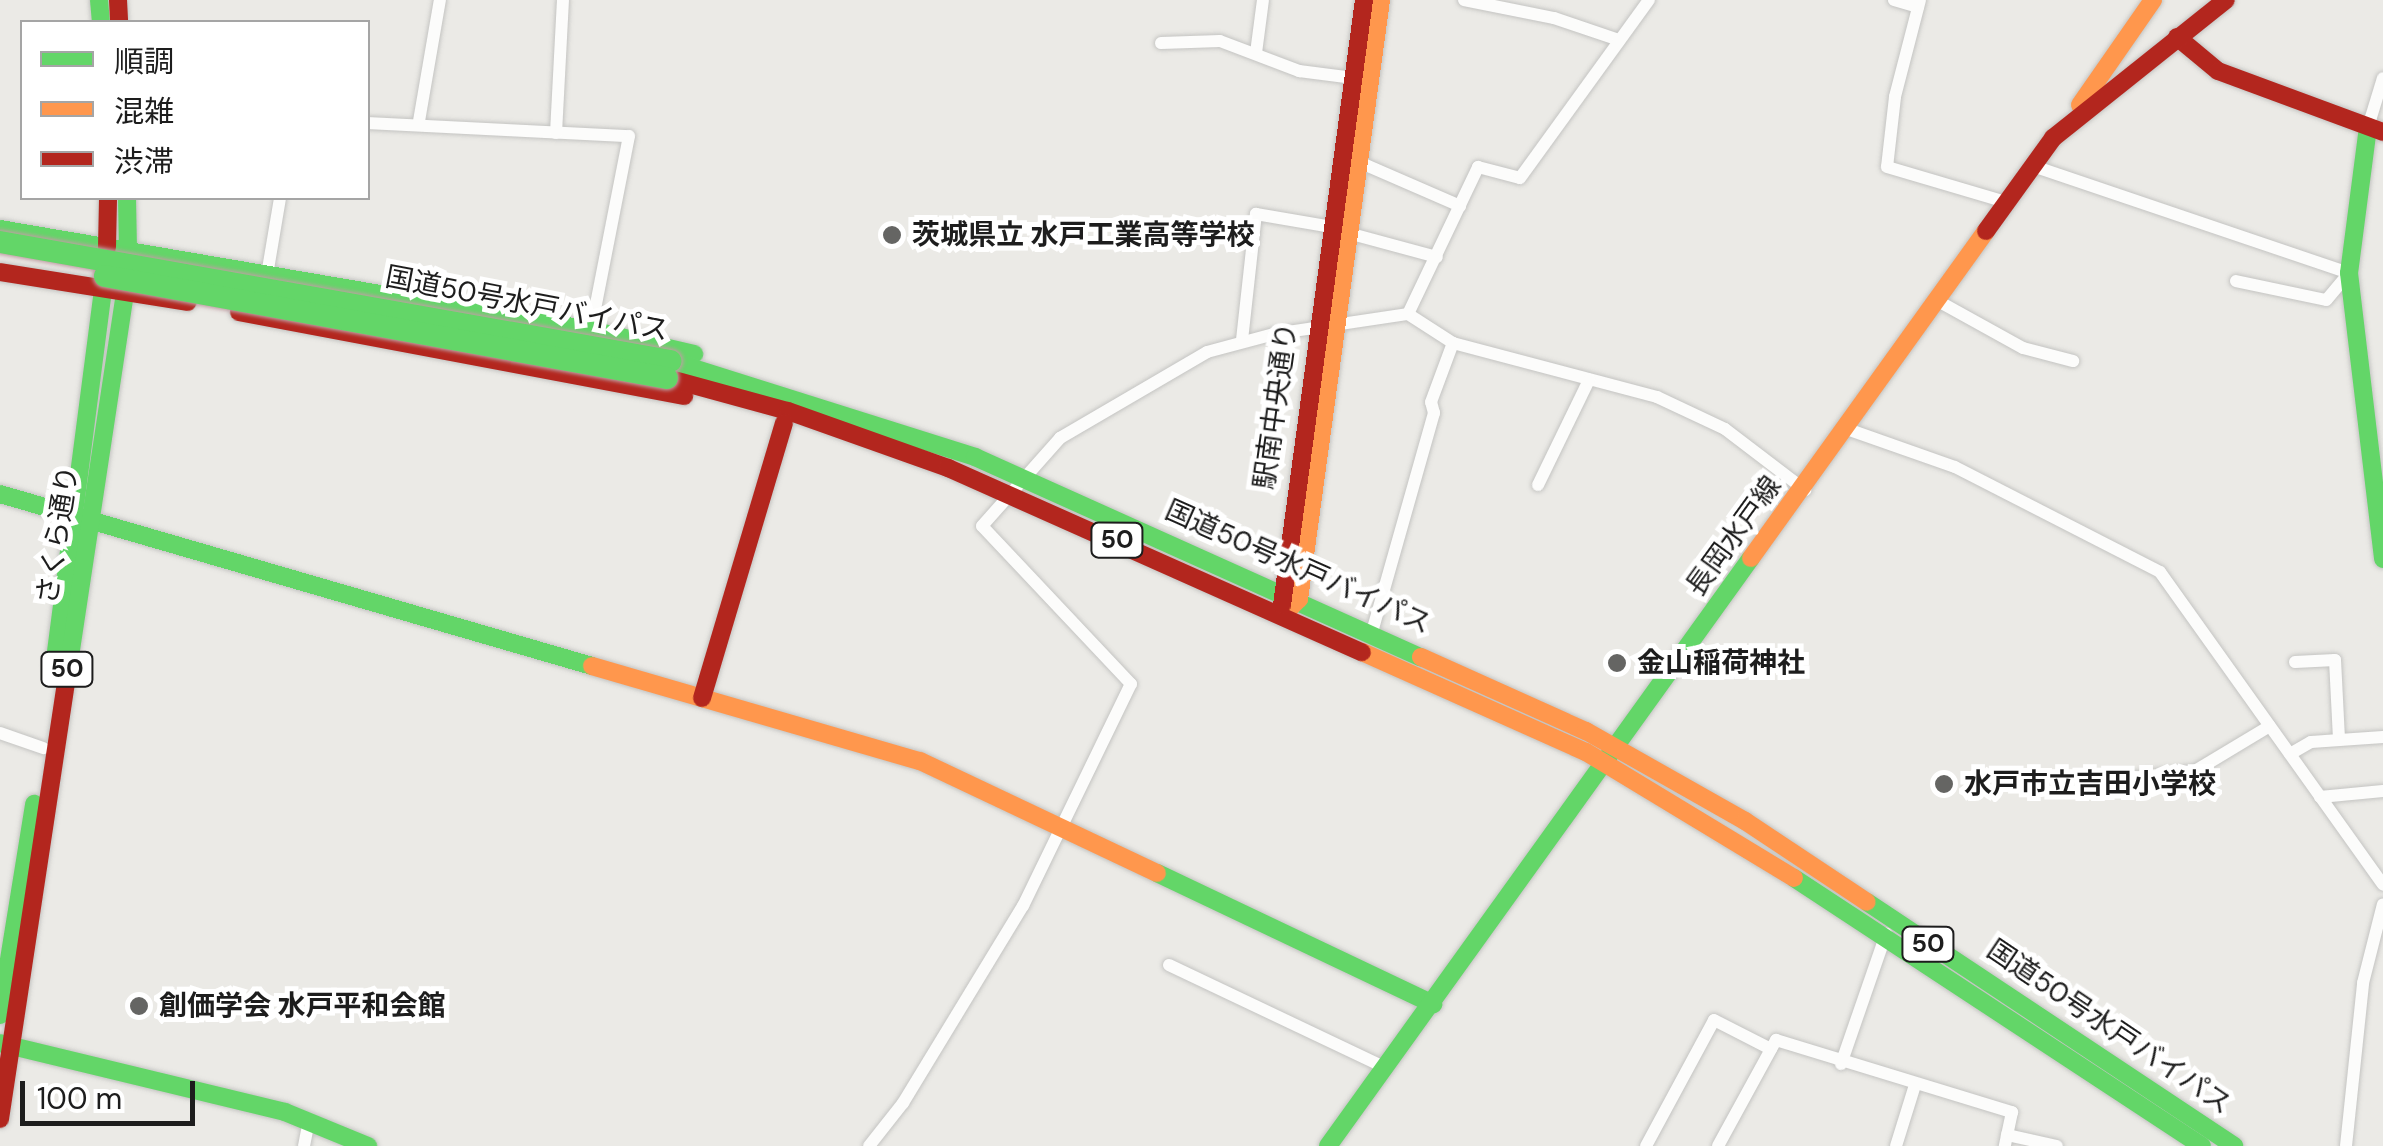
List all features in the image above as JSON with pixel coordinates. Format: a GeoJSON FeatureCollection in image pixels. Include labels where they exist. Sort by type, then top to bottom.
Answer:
{"type":"FeatureCollection","features":[{"type":"Feature","properties":{"kind":"main road","name":"駅南中央通り"},"geometry":{"type":"LineString","coordinates":[[1351,159],[1354,78],[1364,0]]}},
{"type":"Feature","properties":{"kind":"main road","name":"駅南中央通り"},"geometry":{"type":"LineString","coordinates":[[1288,601],[1340,230],[1381,0]]}},
{"type":"Feature","properties":{"kind":"main road"},"geometry":{"type":"LineString","coordinates":[[2072,118],[2153,0]]}},
{"type":"Feature","properties":{"kind":"main road","name":"長岡水戸線"},"geometry":{"type":"LineString","coordinates":[[1328,1146],[1805,490],[2033,166],[2072,118],[2226,0]]}},
{"type":"Feature","properties":{"kind":"main road"},"geometry":{"type":"LineString","coordinates":[[2178,36],[2218,71],[2375,130],[2349,272],[2381,510],[2383,560]]}},
{"type":"Feature","properties":{"kind":"main road","name":"さくら通り"},"geometry":{"type":"LineString","coordinates":[[108,200],[117,249]]}},
{"type":"Feature","properties":{"kind":"main road","name":"さくら通り"},"geometry":{"type":"LineString","coordinates":[[0,1118],[6,1044],[127,200]]}},
{"type":"Feature","properties":{"kind":"main road"},"geometry":{"type":"LineString","coordinates":[[0,229],[591,330],[778,376],[846,399],[947,457]]}},
{"type":"Feature","properties":{"kind":"main road","name":"国道50号水戸バイパス"},"geometry":{"type":"LineString","coordinates":[[0,242],[669,369],[947,457],[1288,601],[1613,755]]}},
{"type":"Feature","properties":{"kind":"main road","name":"国道50号水戸バイパス"},"geometry":{"type":"LineString","coordinates":[[0,257],[669,369]]}},
{"type":"Feature","properties":{"kind":"main road"},"geometry":{"type":"LineString","coordinates":[[0,272],[541,366],[947,457]]}},
{"type":"Feature","properties":{"kind":"main road"},"geometry":{"type":"LineString","coordinates":[[702,698],[784,422]]}},
{"type":"Feature","properties":{"kind":"main road"},"geometry":{"type":"LineString","coordinates":[[0,494],[904,755],[1433,1004]]}},
{"type":"Feature","properties":{"kind":"main road","name":"さくら通り"},"geometry":{"type":"LineString","coordinates":[[0,1015],[82,519]]}},
{"type":"Feature","properties":{"kind":"main road","name":"国道50号水戸バイパス"},"geometry":{"type":"LineString","coordinates":[[1288,601],[1372,632],[1613,755],[2234,1146]]}},
{"type":"Feature","properties":{"kind":"main road","name":"国道50号水戸バイパス"},"geometry":{"type":"LineString","coordinates":[[1890,929],[2192,1143]]}},
{"type":"Feature","properties":{"kind":"main road"},"geometry":{"type":"LineString","coordinates":[[6,1044],[309,1120],[368,1146]]}},
{"type":"Feature","properties":{"kind":"street"},"geometry":{"type":"LineString","coordinates":[[419,121],[440,0]]}},
{"type":"Feature","properties":{"kind":"street"},"geometry":{"type":"LineString","coordinates":[[556,133],[563,0]]}},
{"type":"Feature","properties":{"kind":"street"},"geometry":{"type":"LineString","coordinates":[[1256,53],[1264,0]]}},
{"type":"Feature","properties":{"kind":"street"},"geometry":{"type":"LineString","coordinates":[[1464,0],[1554,18],[1619,40]]}},
{"type":"Feature","properties":{"kind":"street"},"geometry":{"type":"LineString","coordinates":[[1408,314],[1478,167],[1520,178],[1649,0]]}},
{"type":"Feature","properties":{"kind":"street"},"geometry":{"type":"LineString","coordinates":[[1894,0],[1919,4],[1892,117],[1887,167],[2006,202]]}},
{"type":"Feature","properties":{"kind":"street"},"geometry":{"type":"LineString","coordinates":[[1161,43],[1220,41],[1299,71],[1354,78]]}},
{"type":"Feature","properties":{"kind":"street"},"geometry":{"type":"LineString","coordinates":[[2375,130],[2383,78]]}},
{"type":"Feature","properties":{"kind":"street"},"geometry":{"type":"LineString","coordinates":[[370,123],[419,121],[629,136],[591,330]]}},
{"type":"Feature","properties":{"kind":"street"},"geometry":{"type":"LineString","coordinates":[[1351,159],[1460,206]]}},
{"type":"Feature","properties":{"kind":"street"},"geometry":{"type":"LineString","coordinates":[[2033,166],[2349,272],[2326,300],[2236,282]]}},
{"type":"Feature","properties":{"kind":"street"},"geometry":{"type":"LineString","coordinates":[[267,275],[280,200]]}},
{"type":"Feature","properties":{"kind":"street"},"geometry":{"type":"LineString","coordinates":[[1242,340],[1256,214],[1340,230],[1437,257]]}},
{"type":"Feature","properties":{"kind":"street"},"geometry":{"type":"LineString","coordinates":[[1938,301],[2023,348],[2073,361]]}},
{"type":"Feature","properties":{"kind":"street"},"geometry":{"type":"LineString","coordinates":[[869,1146],[904,1102],[1023,906],[1058,826],[1131,684],[982,526],[1060,438],[1128,393],[1242,340],[1408,314],[1453,343],[1657,396],[1725,428],[1805,490]]}},
{"type":"Feature","properties":{"kind":"street"},"geometry":{"type":"LineString","coordinates":[[1372,632],[1434,413],[1431,402],[1453,343]]}},
{"type":"Feature","properties":{"kind":"street"},"geometry":{"type":"LineString","coordinates":[[1538,485],[1589,380]]}},
{"type":"Feature","properties":{"kind":"street"},"geometry":{"type":"LineString","coordinates":[[1847,429],[1955,468],[2138,556],[2160,572],[2383,885]]}},
{"type":"Feature","properties":{"kind":"street"},"geometry":{"type":"LineString","coordinates":[[2295,662],[2334,660],[2338,740]]}},
{"type":"Feature","properties":{"kind":"street"},"geometry":{"type":"LineString","coordinates":[[2122,780],[2195,771],[2270,726]]}},
{"type":"Feature","properties":{"kind":"street"},"geometry":{"type":"LineString","coordinates":[[0,733],[43,748]]}},
{"type":"Feature","properties":{"kind":"street"},"geometry":{"type":"LineString","coordinates":[[2290,754],[2311,742],[2383,737]]}},
{"type":"Feature","properties":{"kind":"street"},"geometry":{"type":"LineString","coordinates":[[2320,797],[2383,791]]}},
{"type":"Feature","properties":{"kind":"street"},"geometry":{"type":"LineString","coordinates":[[2346,1146],[2363,983],[2383,904]]}},
{"type":"Feature","properties":{"kind":"street"},"geometry":{"type":"LineString","coordinates":[[1841,1064],[1890,929]]}},
{"type":"Feature","properties":{"kind":"street"},"geometry":{"type":"LineString","coordinates":[[1170,965],[1386,1068]]}},
{"type":"Feature","properties":{"kind":"street"},"geometry":{"type":"LineString","coordinates":[[1646,1146],[1714,1020],[1771,1049]]}},
{"type":"Feature","properties":{"kind":"street"},"geometry":{"type":"LineString","coordinates":[[1719,1146],[1776,1040],[1841,1064],[2012,1112],[2006,1140],[2056,1146]]}},
{"type":"Feature","properties":{"kind":"street"},"geometry":{"type":"LineString","coordinates":[[1896,1146],[1916,1085]]}},
{"type":"Feature","properties":{"kind":"street"},"geometry":{"type":"LineString","coordinates":[[304,1146],[309,1120]]}},
{"type":"Feature","properties":{"kind":"traffic: fast"},"geometry":{"type":"LineString","coordinates":[[99,0],[101,20]]}},
{"type":"Feature","properties":{"kind":"traffic: fast"},"geometry":{"type":"LineString","coordinates":[[2368,127],[2349,273],[2383,559]]}},
{"type":"Feature","properties":{"kind":"traffic: fast"},"geometry":{"type":"LineString","coordinates":[[127,200],[128,251]]}},
{"type":"Feature","properties":{"kind":"traffic: fast"},"geometry":{"type":"LineString","coordinates":[[0,229],[591,330],[694,354]]}},
{"type":"Feature","properties":{"kind":"traffic: fast"},"geometry":{"type":"LineString","coordinates":[[0,242],[671,361]]}},
{"type":"Feature","properties":{"kind":"traffic: fast"},"geometry":{"type":"LineString","coordinates":[[54,667],[105,274]]}},
{"type":"Feature","properties":{"kind":"traffic: fast"},"geometry":{"type":"LineString","coordinates":[[105,276],[667,378]]}},
{"type":"Feature","properties":{"kind":"traffic: fast"},"geometry":{"type":"LineString","coordinates":[[66,683],[127,280]]}},
{"type":"Feature","properties":{"kind":"traffic: fast"},"geometry":{"type":"LineString","coordinates":[[671,361],[975,457],[1421,657]]}},
{"type":"Feature","properties":{"kind":"traffic: fast"},"geometry":{"type":"LineString","coordinates":[[0,494],[592,666]]}},
{"type":"Feature","properties":{"kind":"traffic: fast"},"geometry":{"type":"LineString","coordinates":[[1328,1146],[1751,558]]}},
{"type":"Feature","properties":{"kind":"traffic: fast"},"geometry":{"type":"LineString","coordinates":[[0,1015],[34,804]]}},
{"type":"Feature","properties":{"kind":"traffic: fast"},"geometry":{"type":"LineString","coordinates":[[1157,873],[1433,1004]]}},
{"type":"Feature","properties":{"kind":"traffic: fast"},"geometry":{"type":"LineString","coordinates":[[1794,878],[2202,1146]]}},
{"type":"Feature","properties":{"kind":"traffic: fast"},"geometry":{"type":"LineString","coordinates":[[1867,902],[2234,1146]]}},
{"type":"Feature","properties":{"kind":"traffic: fast"},"geometry":{"type":"LineString","coordinates":[[0,1043],[285,1112],[368,1146]]}},
{"type":"Feature","properties":{"kind":"traffic: slow"},"geometry":{"type":"LineString","coordinates":[[1291,607],[1299,599],[1381,0]]}},
{"type":"Feature","properties":{"kind":"traffic: slow"},"geometry":{"type":"LineString","coordinates":[[2080,105],[2153,0]]}},
{"type":"Feature","properties":{"kind":"traffic: slow"},"geometry":{"type":"LineString","coordinates":[[1751,558],[1986,231]]}},
{"type":"Feature","properties":{"kind":"traffic: slow"},"geometry":{"type":"LineString","coordinates":[[1362,652],[1586,752],[1794,878]]}},
{"type":"Feature","properties":{"kind":"traffic: slow"},"geometry":{"type":"LineString","coordinates":[[1421,657],[1586,731],[1745,821],[1867,902]]}},
{"type":"Feature","properties":{"kind":"traffic: slow"},"geometry":{"type":"LineString","coordinates":[[592,666],[920,761],[1157,873]]}},
{"type":"Feature","properties":{"kind":"traffic: jam"},"geometry":{"type":"LineString","coordinates":[[118,0],[119,20]]}},
{"type":"Feature","properties":{"kind":"traffic: jam"},"geometry":{"type":"LineString","coordinates":[[1282,605],[1364,0]]}},
{"type":"Feature","properties":{"kind":"traffic: jam"},"geometry":{"type":"LineString","coordinates":[[1986,231],[2053,138],[2226,0]]}},
{"type":"Feature","properties":{"kind":"traffic: jam"},"geometry":{"type":"LineString","coordinates":[[2177,37],[2218,71],[2383,132]]}},
{"type":"Feature","properties":{"kind":"traffic: jam"},"geometry":{"type":"LineString","coordinates":[[107,247],[108,200]]}},
{"type":"Feature","properties":{"kind":"traffic: jam"},"geometry":{"type":"LineString","coordinates":[[0,272],[188,302]]}},
{"type":"Feature","properties":{"kind":"traffic: jam"},"geometry":{"type":"LineString","coordinates":[[239,312],[684,396]]}},
{"type":"Feature","properties":{"kind":"traffic: jam"},"geometry":{"type":"LineString","coordinates":[[667,378],[788,411],[948,468],[1362,652]]}},
{"type":"Feature","properties":{"kind":"traffic: jam"},"geometry":{"type":"LineString","coordinates":[[702,698],[784,423]]}},
{"type":"Feature","properties":{"kind":"traffic: jam"},"geometry":{"type":"LineString","coordinates":[[0,1119],[66,683]]}},
{"type":"Feature","properties":{"kind":"place","name":"茨城県立 水戸工業高等学校"},"geometry":{"type":"Point","coordinates":[892,235]}},
{"type":"Feature","properties":{"kind":"place","name":"金山稲荷神社"},"geometry":{"type":"Point","coordinates":[1617,663]}},
{"type":"Feature","properties":{"kind":"place","name":"水戸市立吉田小学校"},"geometry":{"type":"Point","coordinates":[1944,784]}},
{"type":"Feature","properties":{"kind":"place","name":"創価学会 水戸平和会館"},"geometry":{"type":"Point","coordinates":[139,1006]}}]}
